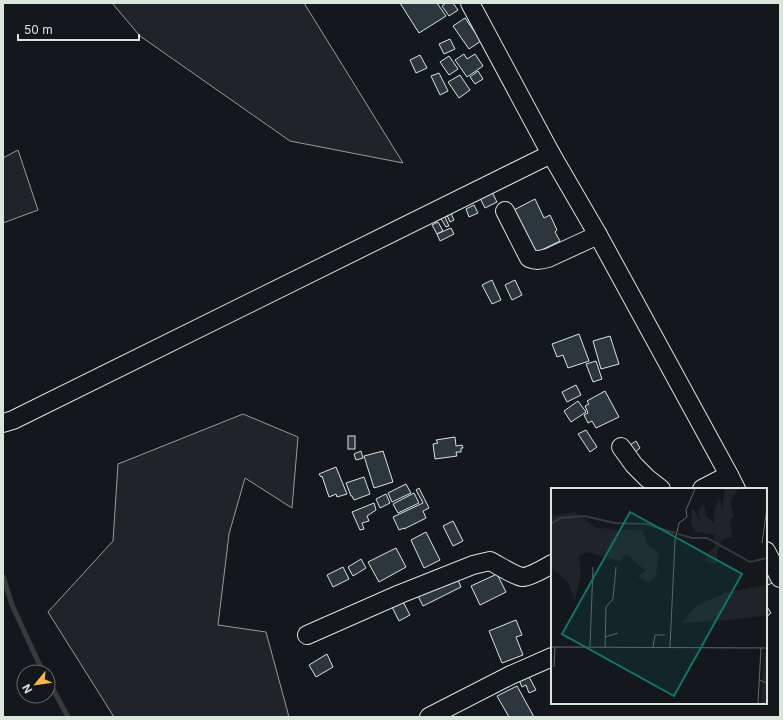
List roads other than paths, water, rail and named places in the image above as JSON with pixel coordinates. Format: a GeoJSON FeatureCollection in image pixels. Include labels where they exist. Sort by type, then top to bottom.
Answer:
{"type":"FeatureCollection","features":[{"type":"Feature","properties":{"kind":"street"},"geometry":{"type":"LineString","coordinates":[[470,3],[551,154],[598,235],[733,482],[706,488]]}},
{"type":"Feature","properties":{"kind":"street"},"geometry":{"type":"LineString","coordinates":[[3,423],[13,420],[551,154]]}},
{"type":"Feature","properties":{"kind":"street"},"geometry":{"type":"LineString","coordinates":[[505,211],[529,258],[534,260],[548,258],[598,235]]}},
{"type":"Feature","properties":{"kind":"street"},"geometry":{"type":"LineString","coordinates":[[621,447],[634,465],[660,488]]}},
{"type":"Feature","properties":{"kind":"street"},"geometry":{"type":"LineString","coordinates":[[767,554],[780,578]]}},
{"type":"Feature","properties":{"kind":"street"},"geometry":{"type":"LineString","coordinates":[[307,636],[400,594],[473,565],[490,561],[516,575],[523,577],[529,576],[551,565]]}},
{"type":"Feature","properties":{"kind":"street"},"geometry":{"type":"LineString","coordinates":[[430,717],[511,675],[551,657]]}},
{"type":"Feature","properties":{"kind":"waterway"},"geometry":{"type":"LineString","coordinates":[[3,576],[12,605],[39,664]]}},
{"type":"Feature","properties":{"kind":"waterway"},"geometry":{"type":"LineString","coordinates":[[56,695],[68,717]]}}]}
